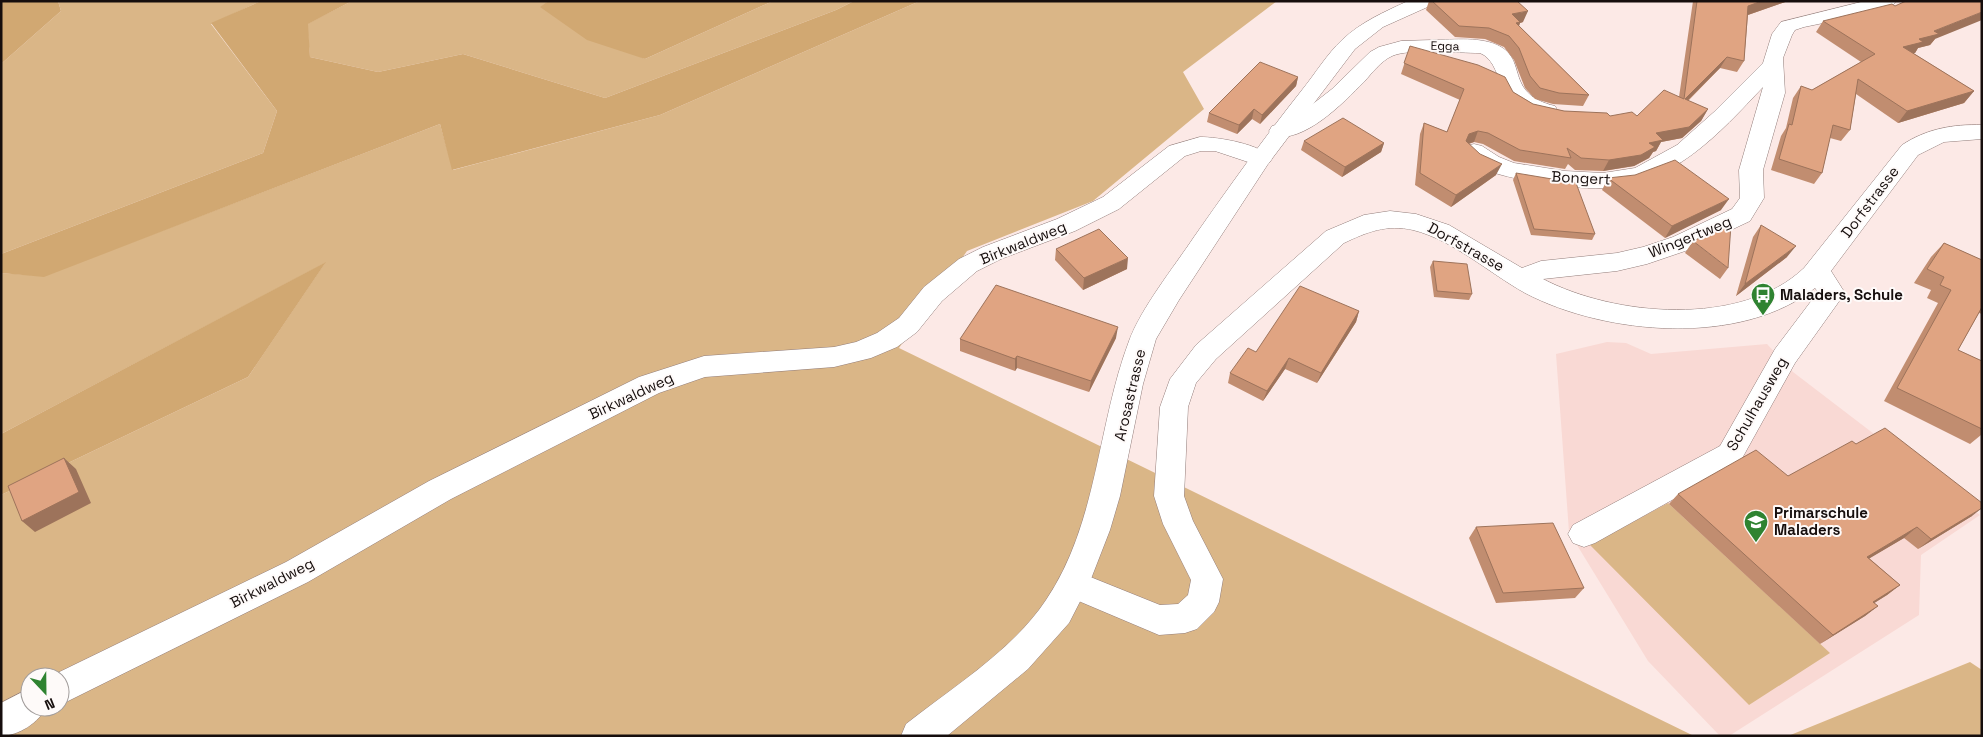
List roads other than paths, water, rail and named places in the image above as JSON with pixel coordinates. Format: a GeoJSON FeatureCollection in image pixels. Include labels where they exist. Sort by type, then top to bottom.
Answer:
{"type":"FeatureCollection","features":[{"type":"Feature","properties":{"kind":"street","name":"Arosastrasse"},"geometry":{"type":"LineString","coordinates":[[919,736],[1016,658],[1037,637],[1057,612],[1073,584],[1095,530],[1105,496],[1129,384],[1143,339],[1165,301],[1260,159],[1353,40],[1376,23],[1425,1]]}},
{"type":"Feature","properties":{"kind":"street","name":"Wingertweg"},"geometry":{"type":"LineString","coordinates":[[1521,278],[1541,270],[1617,262],[1647,255],[1682,243],[1741,215],[1752,198],[1751,170],[1774,93],[1773,65],[1782,34],[1788,26],[1886,1]]}},
{"type":"Feature","properties":{"kind":"street","name":"Egga"},"geometry":{"type":"LineString","coordinates":[[1280,131],[1299,126],[1340,94],[1377,56],[1401,47],[1484,47],[1500,57],[1519,100],[1526,106],[1539,110],[1568,112]]}},
{"type":"Feature","properties":{"kind":"street","name":"Bongert"},"geometry":{"type":"LineString","coordinates":[[1474,151],[1485,160],[1503,168],[1548,176],[1619,180],[1640,175],[1682,153],[1773,65]]}},
{"type":"Feature","properties":{"kind":"street","name":"Dorfstrasse"},"geometry":{"type":"LineString","coordinates":[[1073,584],[1159,620],[1185,618],[1202,602],[1207,579],[1186,541],[1170,496],[1174,407],[1184,379],[1206,352],[1335,237],[1352,226],[1376,220],[1399,219],[1425,223],[1445,232],[1521,278],[1558,295],[1606,310],[1648,317],[1701,318],[1749,309],[1770,301],[1805,282],[1818,270],[1910,151],[1935,137],[1953,133],[1982,132]]}},
{"type":"Feature","properties":{"kind":"street","name":"Birkwaldweg"},"geometry":{"type":"LineString","coordinates":[[70,683],[297,572],[440,490],[649,385],[704,367],[834,357],[860,351],[887,340],[908,325],[934,294],[968,265],[992,253],[1066,226],[1111,203],[1177,151],[1200,144],[1214,144],[1230,147],[1260,159]]}},
{"type":"Feature","properties":{"kind":"street","name":"Schulhausweg"},"geometry":{"type":"LineString","coordinates":[[1584,534],[1730,454],[1784,356],[1832,293],[1818,270]]}},
{"type":"Feature","properties":{"kind":"street"},"geometry":{"type":"LineString","coordinates":[[1,722],[20,712]]}},
{"type":"Feature","properties":{"kind":"place","name":"Maladers, Schule"},"geometry":{"type":"Point","coordinates":[1763,316]}},
{"type":"Feature","properties":{"kind":"place","name":"Primarschule Maladers"},"geometry":{"type":"Point","coordinates":[1756,543]}}]}
